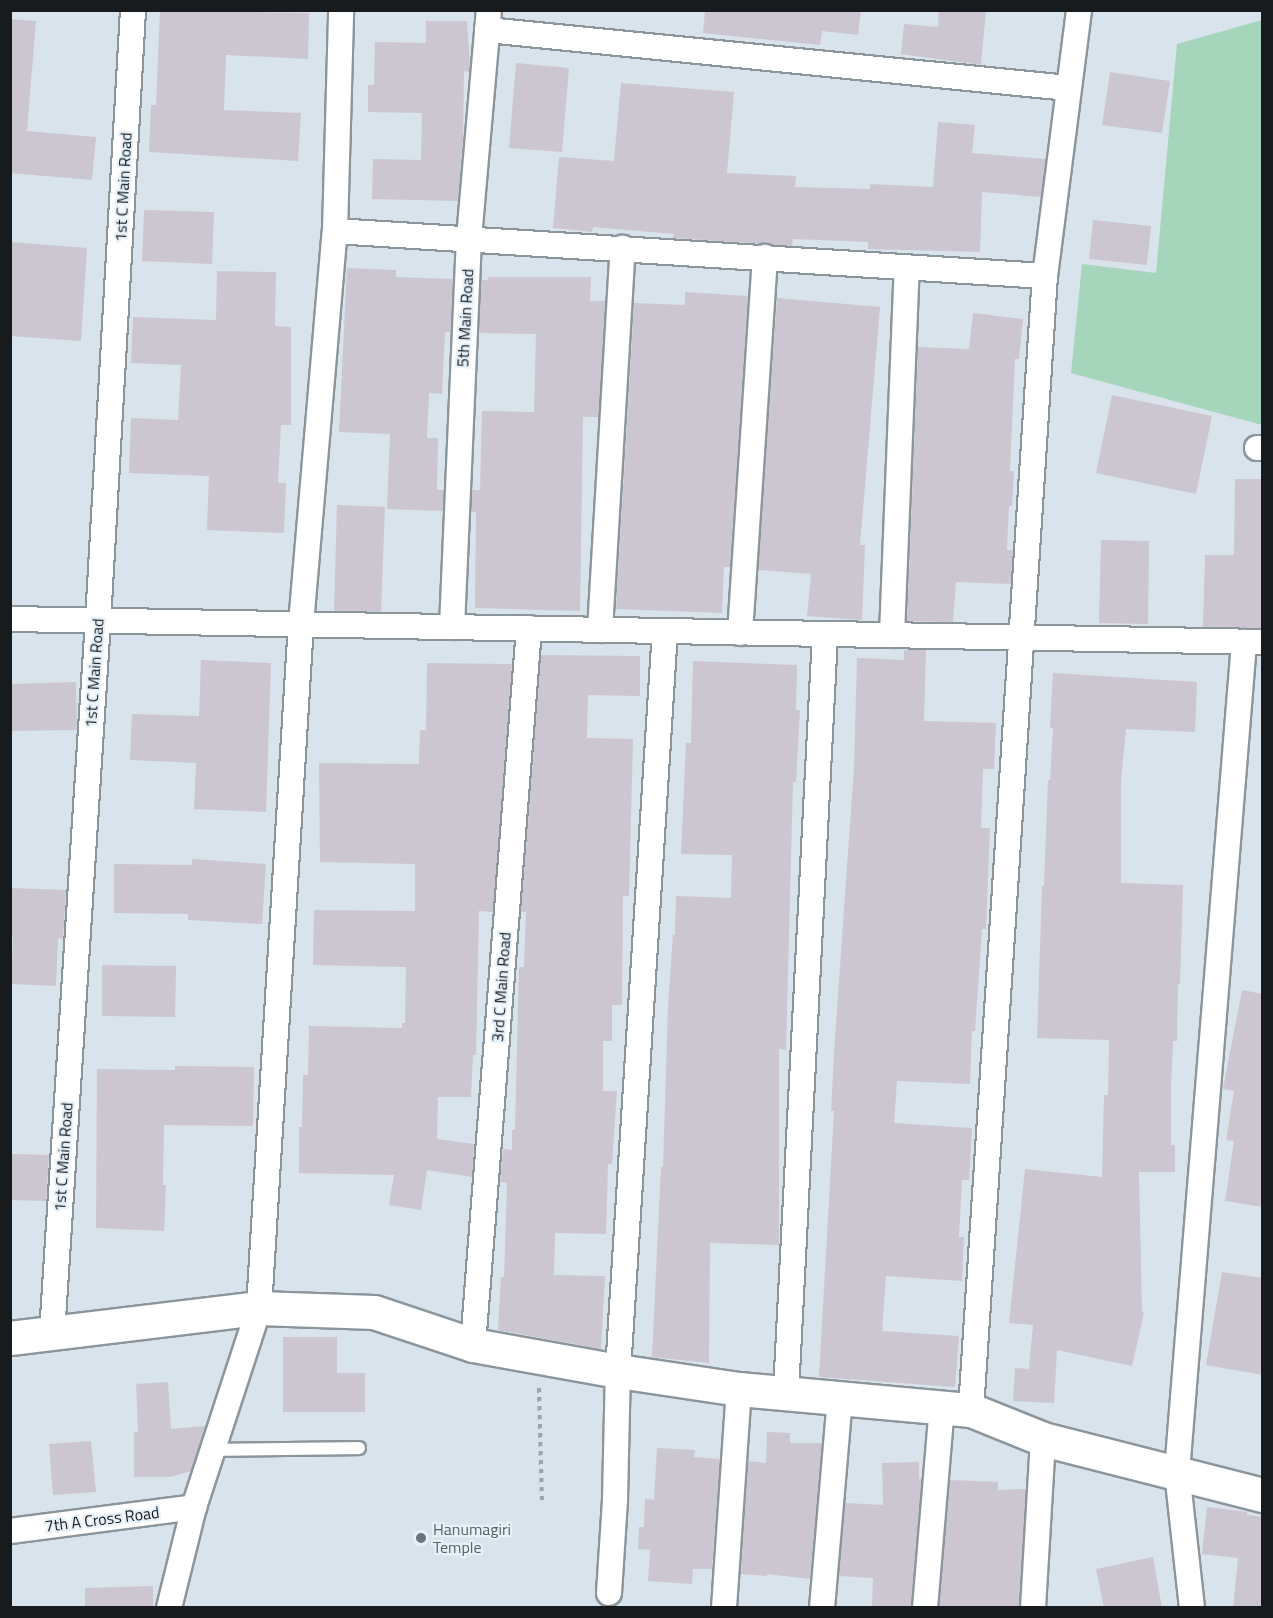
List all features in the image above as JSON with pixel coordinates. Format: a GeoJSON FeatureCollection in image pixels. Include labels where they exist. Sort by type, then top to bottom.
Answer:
{"type":"FeatureCollection","features":[{"type":"Feature","properties":{"kind":"street","name":"1st C Main Road"},"geometry":{"type":"LineString","coordinates":[[51,1334],[98,621],[133,10]]}},
{"type":"Feature","properties":{"kind":"street"},"geometry":{"type":"LineString","coordinates":[[169,1608],[194,1507],[260,1308],[301,624],[335,231],[341,10]]}},
{"type":"Feature","properties":{"kind":"street"},"geometry":{"type":"LineString","coordinates":[[925,1608],[956,1408],[1022,637],[1045,276],[1079,10]]}},
{"type":"Feature","properties":{"kind":"street"},"geometry":{"type":"LineString","coordinates":[[488,20],[1068,88]]}},
{"type":"Feature","properties":{"kind":"street","name":"5th Main Road"},"geometry":{"type":"LineString","coordinates":[[452,627],[469,238],[488,20]]}},
{"type":"Feature","properties":{"kind":"street"},"geometry":{"type":"LineString","coordinates":[[335,231],[1045,276]]}},
{"type":"Feature","properties":{"kind":"street"},"geometry":{"type":"LineString","coordinates":[[600,630],[622,248]]}},
{"type":"Feature","properties":{"kind":"street"},"geometry":{"type":"LineString","coordinates":[[740,633],[765,257]]}},
{"type":"Feature","properties":{"kind":"street"},"geometry":{"type":"LineString","coordinates":[[892,635],[907,267]]}},
{"type":"Feature","properties":{"kind":"street"},"geometry":{"type":"LineString","coordinates":[[10,619],[1254,642],[1177,1472],[1192,1608]]}},
{"type":"Feature","properties":{"kind":"street","name":"3rd C Main Road"},"geometry":{"type":"LineString","coordinates":[[473,1346],[529,628]]}},
{"type":"Feature","properties":{"kind":"street"},"geometry":{"type":"LineString","coordinates":[[609,1600],[615,1498],[618,1371],[665,631]]}},
{"type":"Feature","properties":{"kind":"street"},"geometry":{"type":"LineString","coordinates":[[786,1392],[825,634]]}},
{"type":"Feature","properties":{"kind":"street"},"geometry":{"type":"LineString","coordinates":[[10,1338],[260,1308],[374,1312],[473,1346],[618,1371],[739,1389],[956,1408],[1042,1439],[1263,1495]]}},
{"type":"Feature","properties":{"kind":"street"},"geometry":{"type":"LineString","coordinates":[[724,1608],[739,1389]]}},
{"type":"Feature","properties":{"kind":"street"},"geometry":{"type":"LineString","coordinates":[[822,1608],[840,1398]]}},
{"type":"Feature","properties":{"kind":"street"},"geometry":{"type":"LineString","coordinates":[[1033,1608],[1042,1439]]}},
{"type":"Feature","properties":{"kind":"street","name":"7th A Cross Road"},"geometry":{"type":"LineString","coordinates":[[10,1531],[194,1507]]}},
{"type":"Feature","properties":{"kind":"lane"},"geometry":{"type":"LineString","coordinates":[[213,1450],[359,1448]]}},
{"type":"Feature","properties":{"kind":"path"},"geometry":{"type":"LineString","coordinates":[[540,1358],[542,1503]]}},
{"type":"Feature","properties":{"kind":"green space"},"geometry":{"type":"Polygon","coordinates":[[[1262,20],[1262,425],[1071,373],[1082,264],[1156,273],[1177,44],[1262,20]]]}},
{"type":"Feature","properties":{"kind":"building"},"geometry":{"type":"Polygon","coordinates":[[[160,10],[309,13],[308,59],[226,55],[224,110],[301,113],[298,161],[149,152],[151,105],[156,105],[160,10]]]}},
{"type":"Feature","properties":{"kind":"building"},"geometry":{"type":"Polygon","coordinates":[[[705,10],[861,10],[858,35],[822,31],[820,45],[703,33],[705,10]]]}},
{"type":"Feature","properties":{"kind":"building"},"geometry":{"type":"Polygon","coordinates":[[[939,10],[986,10],[981,65],[901,54],[904,24],[938,27],[939,10]]]}},
{"type":"Feature","properties":{"kind":"building"},"geometry":{"type":"Polygon","coordinates":[[[10,19],[36,21],[27,131],[96,137],[92,180],[10,173],[10,19]]]}},
{"type":"Feature","properties":{"kind":"building"},"geometry":{"type":"Polygon","coordinates":[[[426,21],[467,21],[470,66],[469,72],[464,71],[463,138],[458,201],[372,199],[373,159],[421,160],[422,113],[368,112],[368,85],[374,85],[375,42],[426,43],[426,21]]]}},
{"type":"Feature","properties":{"kind":"building"},"geometry":{"type":"Polygon","coordinates":[[[516,63],[569,68],[562,152],[509,148],[516,63]]]}},
{"type":"Feature","properties":{"kind":"building"},"geometry":{"type":"Polygon","coordinates":[[[1110,72],[1170,81],[1162,133],[1102,125],[1110,72]]]}},
{"type":"Feature","properties":{"kind":"building"},"geometry":{"type":"Polygon","coordinates":[[[621,83],[734,92],[727,173],[796,176],[795,187],[870,189],[870,184],[933,187],[938,122],[975,125],[972,153],[1046,159],[1041,197],[982,192],[980,252],[868,249],[868,242],[793,239],[792,246],[673,238],[674,234],[593,227],[592,232],[553,228],[559,157],[614,161],[621,83]]]}},
{"type":"Feature","properties":{"kind":"building"},"geometry":{"type":"Polygon","coordinates":[[[144,210],[214,212],[212,264],[142,261],[144,210]]]}},
{"type":"Feature","properties":{"kind":"building"},"geometry":{"type":"Polygon","coordinates":[[[1093,220],[1151,226],[1147,265],[1089,259],[1093,220]]]}},
{"type":"Feature","properties":{"kind":"building"},"geometry":{"type":"Polygon","coordinates":[[[10,242],[87,248],[81,341],[10,336],[10,242]]]}},
{"type":"Feature","properties":{"kind":"building"},"geometry":{"type":"Polygon","coordinates":[[[347,268],[396,270],[396,277],[453,279],[451,332],[445,332],[442,394],[429,393],[427,438],[438,438],[437,490],[444,490],[443,511],[387,509],[390,434],[339,432],[347,268]]]}},
{"type":"Feature","properties":{"kind":"building"},"geometry":{"type":"Polygon","coordinates":[[[217,271],[276,272],[275,326],[291,327],[291,425],[281,425],[278,483],[286,483],[284,533],[207,530],[209,476],[129,473],[131,418],[178,420],[181,365],[131,363],[133,317],[216,320],[217,271]]]}},
{"type":"Feature","properties":{"kind":"building"},"geometry":{"type":"Polygon","coordinates":[[[488,277],[591,277],[590,301],[606,301],[599,417],[583,417],[580,611],[475,608],[476,512],[471,512],[472,490],[480,490],[482,411],[534,412],[536,334],[479,333],[481,280],[488,280],[488,277]]]}},
{"type":"Feature","properties":{"kind":"building"},"geometry":{"type":"Polygon","coordinates":[[[685,292],[748,296],[730,567],[724,567],[722,613],[616,609],[634,303],[685,305],[685,292]]]}},
{"type":"Feature","properties":{"kind":"building"},"geometry":{"type":"Polygon","coordinates":[[[777,298],[880,307],[860,545],[865,545],[862,620],[807,616],[811,574],[758,570],[777,298]]]}},
{"type":"Feature","properties":{"kind":"building"},"geometry":{"type":"Polygon","coordinates":[[[973,313],[1023,319],[1019,359],[1015,359],[1010,471],[1014,471],[1012,506],[1009,506],[1007,550],[1013,550],[1011,584],[956,582],[953,622],[907,621],[918,347],[969,349],[973,313]]]}},
{"type":"Feature","properties":{"kind":"building"},"geometry":{"type":"Polygon","coordinates":[[[1112,395],[1212,416],[1196,494],[1096,473],[1112,395]]]}},
{"type":"Feature","properties":{"kind":"building"},"geometry":{"type":"Polygon","coordinates":[[[1235,479],[1263,479],[1263,628],[1203,627],[1205,555],[1234,555],[1235,479]]]}},
{"type":"Feature","properties":{"kind":"building"},"geometry":{"type":"Polygon","coordinates":[[[337,505],[385,507],[381,612],[334,611],[337,505]]]}},
{"type":"Feature","properties":{"kind":"building"},"geometry":{"type":"Polygon","coordinates":[[[1101,540],[1149,541],[1148,624],[1099,623],[1101,540]]]}},
{"type":"Feature","properties":{"kind":"building"},"geometry":{"type":"Polygon","coordinates":[[[904,650],[926,650],[924,721],[996,723],[994,769],[983,769],[981,828],[990,828],[986,929],[982,929],[975,1031],[972,1031],[970,1084],[897,1081],[894,1123],[972,1128],[969,1180],[962,1180],[959,1237],[964,1237],[962,1281],[886,1276],[882,1331],[959,1336],[955,1387],[819,1377],[834,1111],[831,1111],[835,1037],[854,768],[857,658],[904,660],[904,650]]]}},
{"type":"Feature","properties":{"kind":"building"},"geometry":{"type":"Polygon","coordinates":[[[541,655],[640,656],[640,696],[588,695],[587,738],[633,739],[629,896],[623,896],[622,1005],[612,1005],[612,1041],[603,1041],[603,1091],[617,1091],[612,1164],[608,1164],[606,1234],[555,1233],[554,1275],[605,1276],[601,1349],[498,1330],[501,1277],[504,1277],[507,1183],[500,1182],[503,1149],[512,1150],[512,1130],[515,1130],[519,967],[524,967],[526,912],[521,912],[541,655]]]}},
{"type":"Feature","properties":{"kind":"building"},"geometry":{"type":"Polygon","coordinates":[[[201,660],[271,663],[266,812],[194,809],[196,763],[130,760],[132,714],[199,716],[201,660]]]}},
{"type":"Feature","properties":{"kind":"building"},"geometry":{"type":"Polygon","coordinates":[[[693,661],[797,665],[796,710],[800,710],[796,782],[793,782],[786,1050],[779,1049],[779,1245],[710,1243],[709,1363],[652,1357],[661,1167],[663,1167],[668,1006],[673,935],[675,935],[676,896],[731,898],[732,855],[681,854],[686,743],[691,743],[693,661]]]}},
{"type":"Feature","properties":{"kind":"building"},"geometry":{"type":"Polygon","coordinates":[[[427,663],[512,664],[493,912],[479,911],[476,1055],[473,1055],[471,1097],[438,1097],[437,1139],[474,1144],[472,1177],[427,1170],[421,1210],[389,1205],[394,1175],[299,1173],[299,1127],[302,1127],[303,1075],[308,1075],[309,1026],[402,1028],[402,1023],[405,1023],[406,967],[313,965],[314,910],[415,911],[415,864],[320,862],[319,763],[419,764],[420,730],[426,730],[427,663]]]}},
{"type":"Feature","properties":{"kind":"building"},"geometry":{"type":"Polygon","coordinates":[[[1053,673],[1197,682],[1195,732],[1126,729],[1121,780],[1121,883],[1183,885],[1177,1041],[1173,1041],[1171,1089],[1171,1145],[1175,1145],[1175,1172],[1139,1172],[1142,1312],[1144,1313],[1132,1366],[1057,1350],[1054,1403],[1013,1401],[1015,1368],[1029,1369],[1033,1325],[1009,1323],[1025,1169],[1102,1177],[1104,1095],[1108,1095],[1109,1040],[1037,1038],[1042,886],[1044,886],[1048,780],[1050,780],[1053,728],[1050,728],[1053,673]]]}},
{"type":"Feature","properties":{"kind":"building"},"geometry":{"type":"Polygon","coordinates":[[[76,682],[77,730],[10,731],[10,684],[76,682]]]}},
{"type":"Feature","properties":{"kind":"building"},"geometry":{"type":"Polygon","coordinates":[[[192,859],[266,864],[262,924],[188,920],[188,914],[114,913],[114,864],[192,865],[192,859]]]}},
{"type":"Feature","properties":{"kind":"building"},"geometry":{"type":"Polygon","coordinates":[[[10,888],[66,890],[63,939],[58,938],[56,986],[11,984],[13,937],[10,937],[10,888]]]}},
{"type":"Feature","properties":{"kind":"building"},"geometry":{"type":"Polygon","coordinates":[[[102,965],[176,966],[175,1017],[102,1016],[102,965]]]}},
{"type":"Feature","properties":{"kind":"building"},"geometry":{"type":"Polygon","coordinates":[[[1242,990],[1263,994],[1263,1207],[1225,1201],[1234,1141],[1226,1140],[1234,1091],[1223,1089],[1242,990]]]}},
{"type":"Feature","properties":{"kind":"building"},"geometry":{"type":"Polygon","coordinates":[[[175,1066],[254,1067],[253,1126],[164,1125],[163,1185],[166,1185],[164,1231],[96,1228],[97,1069],[175,1070],[175,1066]]]}},
{"type":"Feature","properties":{"kind":"building"},"geometry":{"type":"Polygon","coordinates":[[[10,1154],[49,1155],[46,1201],[10,1200],[10,1154]]]}},
{"type":"Feature","properties":{"kind":"building"},"geometry":{"type":"Polygon","coordinates":[[[1222,1272],[1263,1278],[1263,1375],[1206,1365],[1222,1272]]]}},
{"type":"Feature","properties":{"kind":"building"},"geometry":{"type":"Polygon","coordinates":[[[283,1337],[337,1337],[337,1373],[365,1373],[365,1412],[283,1412],[283,1337]]]}},
{"type":"Feature","properties":{"kind":"building"},"geometry":{"type":"Polygon","coordinates":[[[168,1382],[171,1429],[205,1426],[191,1471],[170,1477],[134,1477],[134,1432],[138,1432],[136,1384],[168,1382]]]}},
{"type":"Feature","properties":{"kind":"building"},"geometry":{"type":"Polygon","coordinates":[[[767,1432],[790,1433],[790,1443],[822,1443],[810,1579],[767,1574],[767,1576],[741,1574],[748,1461],[766,1463],[767,1432]]]}},
{"type":"Feature","properties":{"kind":"building"},"geometry":{"type":"Polygon","coordinates":[[[91,1441],[96,1492],[53,1495],[49,1444],[91,1441]]]}},
{"type":"Feature","properties":{"kind":"building"},"geometry":{"type":"Polygon","coordinates":[[[657,1448],[695,1450],[694,1457],[720,1459],[712,1569],[693,1569],[692,1584],[648,1581],[650,1550],[638,1549],[639,1527],[644,1527],[645,1499],[654,1500],[657,1448]]]}},
{"type":"Feature","properties":{"kind":"building"},"geometry":{"type":"Polygon","coordinates":[[[919,1462],[919,1479],[922,1479],[911,1608],[872,1608],[873,1578],[839,1576],[845,1503],[883,1505],[882,1463],[919,1462]]]}},
{"type":"Feature","properties":{"kind":"building"},"geometry":{"type":"Polygon","coordinates":[[[950,1480],[998,1482],[998,1490],[1026,1489],[1019,1608],[939,1608],[950,1480]]]}},
{"type":"Feature","properties":{"kind":"building"},"geometry":{"type":"Polygon","coordinates":[[[1207,1507],[1247,1512],[1247,1515],[1263,1517],[1263,1608],[1233,1608],[1238,1558],[1202,1554],[1207,1507]]]}},
{"type":"Feature","properties":{"kind":"building"},"geometry":{"type":"Polygon","coordinates":[[[1153,1557],[1162,1608],[1104,1608],[1096,1569],[1153,1557]]]}},
{"type":"Feature","properties":{"kind":"building"},"geometry":{"type":"Polygon","coordinates":[[[153,1586],[153,1608],[85,1608],[85,1588],[153,1586]]]}},
{"type":"Feature","properties":{"kind":"place","name":"Hanumagiri Temple"},"geometry":{"type":"Point","coordinates":[421,1538]}}]}
